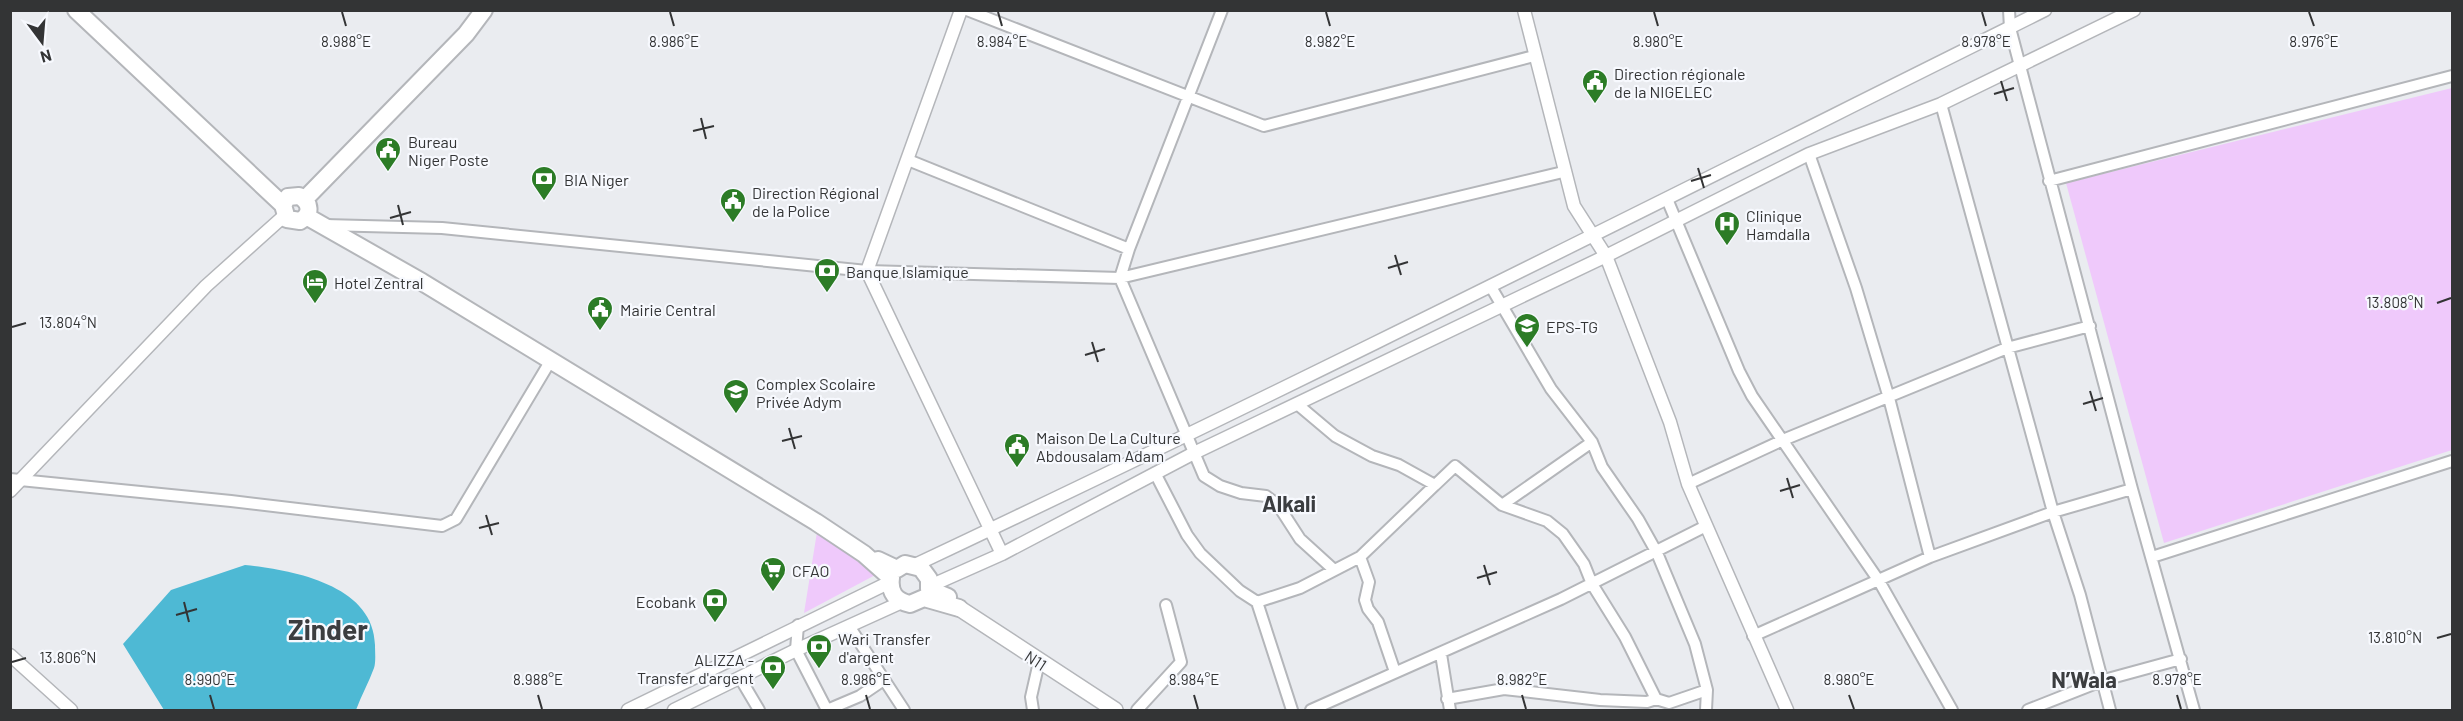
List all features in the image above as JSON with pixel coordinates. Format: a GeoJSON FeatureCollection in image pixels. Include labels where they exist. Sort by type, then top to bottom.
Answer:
{"type":"FeatureCollection","features":[{"type":"Feature","properties":{"kind":"highway"},"geometry":{"type":"LineString","coordinates":[[76,10],[294,205],[322,225],[550,360],[864,554],[892,577],[893,594],[902,602],[910,604],[928,591]]}},
{"type":"Feature","properties":{"kind":"highway"},"geometry":{"type":"LineString","coordinates":[[89,10],[294,205]]}},
{"type":"Feature","properties":{"kind":"highway"},"geometry":{"type":"LineString","coordinates":[[294,205],[471,10]]}},
{"type":"Feature","properties":{"kind":"highway"},"geometry":{"type":"LineString","coordinates":[[294,205],[466,34],[484,10]]}},
{"type":"Feature","properties":{"kind":"highway"},"geometry":{"type":"LineString","coordinates":[[892,577],[905,564],[915,565],[926,573],[928,591]]}},
{"type":"Feature","properties":{"kind":"highway"},"geometry":{"type":"LineString","coordinates":[[928,591],[959,608]]}},
{"type":"Feature","properties":{"kind":"main road","name":"N11"},"geometry":{"type":"LineString","coordinates":[[959,608],[1115,711]]}},
{"type":"Feature","properties":{"kind":"street"},"geometry":{"type":"LineString","coordinates":[[961,10],[867,271],[1002,554]]}},
{"type":"Feature","properties":{"kind":"street"},"geometry":{"type":"LineString","coordinates":[[968,10],[1264,126],[1534,56]]}},
{"type":"Feature","properties":{"kind":"street"},"geometry":{"type":"LineString","coordinates":[[1222,10],[1129,249],[1120,278],[1189,436],[1194,453],[1208,480],[1241,493],[1266,496],[1278,505],[1300,538],[1334,569]]}},
{"type":"Feature","properties":{"kind":"street"},"geometry":{"type":"LineString","coordinates":[[1524,10],[1563,172],[1574,206],[1606,256],[1670,422],[1688,484],[1787,711]]}},
{"type":"Feature","properties":{"kind":"street"},"geometry":{"type":"LineString","coordinates":[[2009,10],[2010,28],[2049,181],[2194,711]]}},
{"type":"Feature","properties":{"kind":"street"},"geometry":{"type":"LineString","coordinates":[[915,565],[991,527],[1189,436],[1491,288],[2045,10]]}},
{"type":"Feature","properties":{"kind":"street"},"geometry":{"type":"LineString","coordinates":[[928,591],[1194,453],[1606,256],[1809,154],[1941,104],[2134,10]]}},
{"type":"Feature","properties":{"kind":"street"},"geometry":{"type":"LineString","coordinates":[[2049,181],[2452,76]]}},
{"type":"Feature","properties":{"kind":"street"},"geometry":{"type":"LineString","coordinates":[[1941,104],[2007,348],[2043,466],[2053,512],[2104,680],[2110,711]]}},
{"type":"Feature","properties":{"kind":"street"},"geometry":{"type":"LineString","coordinates":[[1809,154],[1856,288],[1889,398],[1930,557]]}},
{"type":"Feature","properties":{"kind":"street"},"geometry":{"type":"LineString","coordinates":[[908,160],[1129,249]]}},
{"type":"Feature","properties":{"kind":"street"},"geometry":{"type":"LineString","coordinates":[[322,225],[442,228],[867,271],[1120,278],[1563,172]]}},
{"type":"Feature","properties":{"kind":"street"},"geometry":{"type":"LineString","coordinates":[[1667,199],[1739,371],[1752,396],[1879,581],[1952,711]]}},
{"type":"Feature","properties":{"kind":"street"},"geometry":{"type":"LineString","coordinates":[[10,490],[15,479],[206,286],[294,205]]}},
{"type":"Feature","properties":{"kind":"street"},"geometry":{"type":"LineString","coordinates":[[1491,288],[1551,389],[1592,442],[1602,467],[1638,519],[1657,553],[1695,644],[1707,690],[1706,711]]}},
{"type":"Feature","properties":{"kind":"street"},"geometry":{"type":"LineString","coordinates":[[1688,484],[1783,440],[2007,348],[2090,326]]}},
{"type":"Feature","properties":{"kind":"street"},"geometry":{"type":"LineString","coordinates":[[15,479],[442,526],[456,519],[550,360]]}},
{"type":"Feature","properties":{"kind":"street"},"geometry":{"type":"LineString","coordinates":[[1298,404],[1335,436],[1372,456],[1399,465],[1435,486]]}},
{"type":"Feature","properties":{"kind":"street"},"geometry":{"type":"LineString","coordinates":[[1502,505],[1592,442]]}},
{"type":"Feature","properties":{"kind":"street"},"geometry":{"type":"LineString","coordinates":[[2152,556],[2452,461]]}},
{"type":"Feature","properties":{"kind":"street"},"geometry":{"type":"LineString","coordinates":[[1257,602],[1300,588],[1359,557],[1455,466],[1502,505],[1537,517],[1556,527],[1584,564],[1592,584],[1625,637],[1656,699],[1668,704],[1707,690]]}},
{"type":"Feature","properties":{"kind":"street"},"geometry":{"type":"LineString","coordinates":[[1155,473],[1187,535],[1200,553],[1240,591],[1257,602],[1292,711]]}},
{"type":"Feature","properties":{"kind":"street"},"geometry":{"type":"LineString","coordinates":[[1753,636],[1930,557],[2053,512],[2132,489]]}},
{"type":"Feature","properties":{"kind":"street"},"geometry":{"type":"LineString","coordinates":[[1311,711],[1592,584],[1657,553],[1706,526]]}},
{"type":"Feature","properties":{"kind":"street"},"geometry":{"type":"LineString","coordinates":[[1359,557],[1369,582],[1365,600],[1368,609],[1378,622],[1395,672]]}},
{"type":"Feature","properties":{"kind":"street"},"geometry":{"type":"LineString","coordinates":[[628,711],[892,577]]}},
{"type":"Feature","properties":{"kind":"street"},"geometry":{"type":"LineString","coordinates":[[674,711],[694,706],[740,678],[796,650],[902,602]]}},
{"type":"Feature","properties":{"kind":"street"},"geometry":{"type":"LineString","coordinates":[[1137,711],[1181,662],[1166,605]]}},
{"type":"Feature","properties":{"kind":"street"},"geometry":{"type":"LineString","coordinates":[[798,625],[796,650],[827,711],[860,696],[882,681]]}},
{"type":"Feature","properties":{"kind":"street"},"geometry":{"type":"LineString","coordinates":[[849,626],[882,681],[889,685],[904,711]]}},
{"type":"Feature","properties":{"kind":"street"},"geometry":{"type":"LineString","coordinates":[[1441,654],[1450,711]]}},
{"type":"Feature","properties":{"kind":"street"},"geometry":{"type":"LineString","coordinates":[[10,655],[71,711]]}},
{"type":"Feature","properties":{"kind":"street"},"geometry":{"type":"LineString","coordinates":[[2028,711],[2104,680],[2181,659]]}},
{"type":"Feature","properties":{"kind":"street"},"geometry":{"type":"LineString","coordinates":[[1034,711],[1031,697],[1039,662]]}},
{"type":"Feature","properties":{"kind":"street"},"geometry":{"type":"LineString","coordinates":[[740,678],[759,711]]}},
{"type":"Feature","properties":{"kind":"street"},"geometry":{"type":"LineString","coordinates":[[1447,699],[1504,689],[1600,700],[1647,702],[1656,699]]}},
{"type":"Feature","properties":{"kind":"shaded area"},"geometry":{"type":"Polygon","coordinates":[[[2452,88],[2452,450],[2164,543],[2066,183],[2452,88]]]}},
{"type":"Feature","properties":{"kind":"shaded area"},"geometry":{"type":"Polygon","coordinates":[[[817,532],[879,573],[804,613],[817,532]]]}},
{"type":"Feature","properties":{"kind":"water"},"geometry":{"type":"Polygon","coordinates":[[[245,565],[285,571],[328,584],[361,608],[371,625],[375,645],[375,666],[356,710],[164,710],[123,644],[171,590],[245,565]]]}},
{"type":"Feature","properties":{"kind":"place","name":"Direction régionale de la NIGELEC"},"geometry":{"type":"Point","coordinates":[1595,105]}},
{"type":"Feature","properties":{"kind":"place","name":"Bureau Niger Poste"},"geometry":{"type":"Point","coordinates":[388,173]}},
{"type":"Feature","properties":{"kind":"place","name":"BIA Niger"},"geometry":{"type":"Point","coordinates":[544,202]}},
{"type":"Feature","properties":{"kind":"place","name":"Direction Régional de la Police"},"geometry":{"type":"Point","coordinates":[733,224]}},
{"type":"Feature","properties":{"kind":"place","name":"Clinique Hamdalla"},"geometry":{"type":"Point","coordinates":[1727,247]}},
{"type":"Feature","properties":{"kind":"place","name":"Banque Islamique"},"geometry":{"type":"Point","coordinates":[827,294]}},
{"type":"Feature","properties":{"kind":"place","name":"Hotel Zentral"},"geometry":{"type":"Point","coordinates":[315,305]}},
{"type":"Feature","properties":{"kind":"place","name":"Mairie Central"},"geometry":{"type":"Point","coordinates":[600,332]}},
{"type":"Feature","properties":{"kind":"place","name":"EPS-TG"},"geometry":{"type":"Point","coordinates":[1527,349]}},
{"type":"Feature","properties":{"kind":"place","name":"Complex Scolaire Privée Adym"},"geometry":{"type":"Point","coordinates":[736,415]}},
{"type":"Feature","properties":{"kind":"place","name":"Maison De La Culture Abdousalam Adam"},"geometry":{"type":"Point","coordinates":[1017,469]}},
{"type":"Feature","properties":{"kind":"place","name":"CFAO"},"geometry":{"type":"Point","coordinates":[773,593]}},
{"type":"Feature","properties":{"kind":"place","name":"Ecobank"},"geometry":{"type":"Point","coordinates":[715,624]}},
{"type":"Feature","properties":{"kind":"place","name":"Wari Transfer d'argent"},"geometry":{"type":"Point","coordinates":[819,670]}},
{"type":"Feature","properties":{"kind":"place","name":"ALIZZA - Transfer d'argent"},"geometry":{"type":"Point","coordinates":[773,691]}},
{"type":"Feature","properties":{"kind":"district","name":"Alkali"},"geometry":{"type":"Point","coordinates":[1289,503]}},
{"type":"Feature","properties":{"kind":"district","name":"Zinder"},"geometry":{"type":"Point","coordinates":[328,629]}},
{"type":"Feature","properties":{"kind":"district","name":"N’Wala"},"geometry":{"type":"Point","coordinates":[2084,679]}}]}
